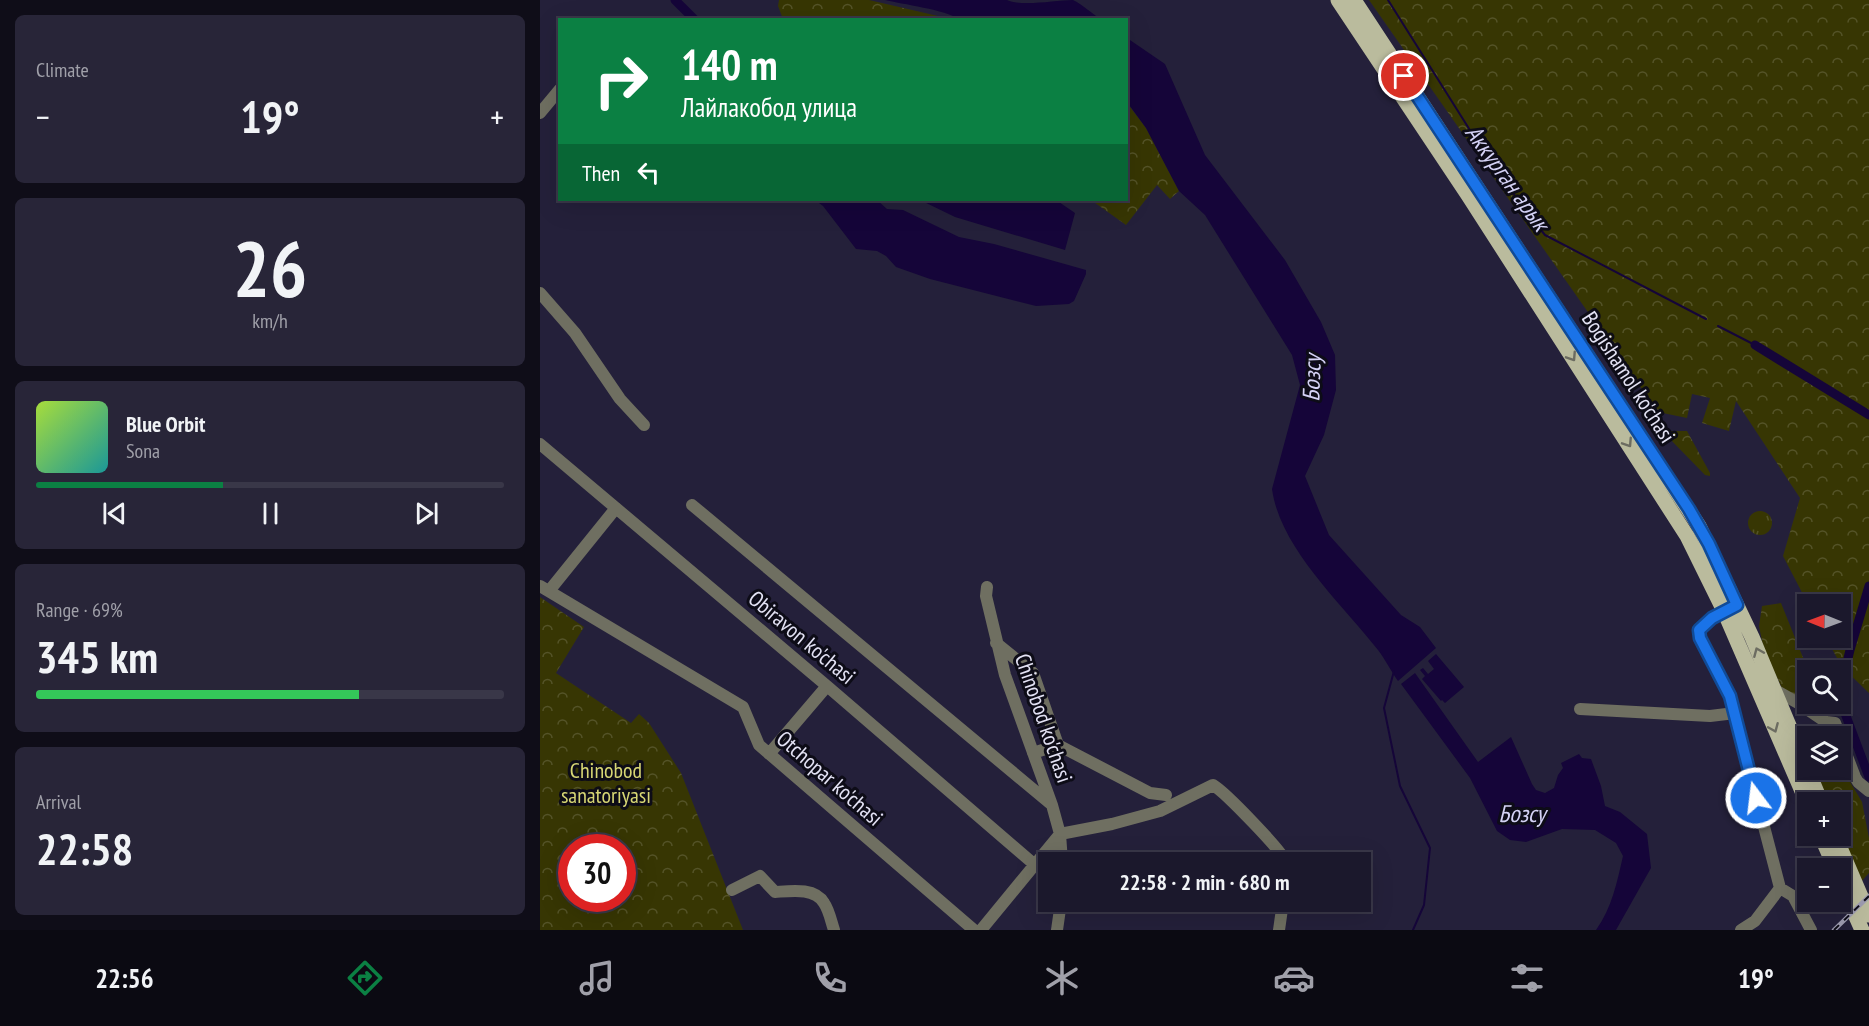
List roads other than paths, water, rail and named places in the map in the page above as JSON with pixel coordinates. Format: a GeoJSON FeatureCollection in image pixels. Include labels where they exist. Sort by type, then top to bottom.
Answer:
{"type":"FeatureCollection","features":[{"type":"Feature","properties":{"kind":"main road","name":"Bogishamol ko'chasi"},"geometry":{"type":"LineString","coordinates":[[1338,0],[1362,24],[1473,192],[1687,536],[1775,690],[1817,792]]}},
{"type":"Feature","properties":{"kind":"main road","name":"Bogishamol ko'chasi"},"geometry":{"type":"LineString","coordinates":[[1354,0],[1362,24]]}},
{"type":"Feature","properties":{"kind":"main road","name":"Bogishamol ko'chasi"},"geometry":{"type":"LineString","coordinates":[[1730,608],[1803,792]]}},
{"type":"Feature","properties":{"kind":"main road"},"geometry":{"type":"LineString","coordinates":[[1839,846],[1869,915]]}},
{"type":"Feature","properties":{"kind":"main road"},"geometry":{"type":"LineString","coordinates":[[1851,906],[1862,930]]}},
{"type":"Feature","properties":{"kind":"street"},"geometry":{"type":"LineString","coordinates":[[540,113],[558,91]]}},
{"type":"Feature","properties":{"kind":"street"},"geometry":{"type":"LineString","coordinates":[[540,293],[575,333],[620,399],[644,424]]}},
{"type":"Feature","properties":{"kind":"street","name":"Obiravon ko'chasi"},"geometry":{"type":"LineString","coordinates":[[540,444],[1035,865]]}},
{"type":"Feature","properties":{"kind":"street"},"geometry":{"type":"LineString","coordinates":[[692,505],[1052,805]]}},
{"type":"Feature","properties":{"kind":"street"},"geometry":{"type":"LineString","coordinates":[[544,589],[616,508]]}},
{"type":"Feature","properties":{"kind":"street","name":"Chinobod ko'chasi"},"geometry":{"type":"LineString","coordinates":[[987,587],[986,596],[996,643],[1005,675],[1052,805],[1060,834],[1061,852]]}},
{"type":"Feature","properties":{"kind":"street","name":"Otchopar ko'chasi"},"geometry":{"type":"LineString","coordinates":[[544,589],[743,707],[759,745],[974,930]]}},
{"type":"Feature","properties":{"kind":"street"},"geometry":{"type":"LineString","coordinates":[[1730,608],[1712,618],[1699,630],[1700,638],[1730,696],[1779,888],[1793,896],[1802,909],[1811,930]]}},
{"type":"Feature","properties":{"kind":"street"},"geometry":{"type":"LineString","coordinates":[[996,643],[1033,673],[1058,745],[1150,793],[1166,795]]}},
{"type":"Feature","properties":{"kind":"street"},"geometry":{"type":"LineString","coordinates":[[769,754],[827,686]]}},
{"type":"Feature","properties":{"kind":"street"},"geometry":{"type":"LineString","coordinates":[[1775,690],[1826,722],[1835,723],[1836,726]]}},
{"type":"Feature","properties":{"kind":"street"},"geometry":{"type":"LineString","coordinates":[[1580,709],[1710,716],[1735,713]]}},
{"type":"Feature","properties":{"kind":"street"},"geometry":{"type":"LineString","coordinates":[[1033,753],[1058,745]]}},
{"type":"Feature","properties":{"kind":"street"},"geometry":{"type":"LineString","coordinates":[[1851,766],[1858,782],[1869,790]]}},
{"type":"Feature","properties":{"kind":"street"},"geometry":{"type":"LineString","coordinates":[[981,930],[1060,834],[1112,824],[1160,811],[1213,785],[1233,801],[1280,852]]}},
{"type":"Feature","properties":{"kind":"street"},"geometry":{"type":"LineString","coordinates":[[732,890],[760,876],[775,892],[800,891],[816,896],[825,904],[834,930]]}},
{"type":"Feature","properties":{"kind":"street"},"geometry":{"type":"LineString","coordinates":[[1742,930],[1755,921],[1779,888]]}},
{"type":"Feature","properties":{"kind":"street"},"geometry":{"type":"LineString","coordinates":[[1057,930],[1060,912]]}},
{"type":"Feature","properties":{"kind":"street"},"geometry":{"type":"LineString","coordinates":[[1279,930],[1281,912]]}},
{"type":"Feature","properties":{"kind":"water"},"geometry":{"type":"Polygon","coordinates":[[[885,0],[1007,0],[1030,3],[1073,0],[1100,18],[956,18],[934,10],[885,0]]]}},
{"type":"Feature","properties":{"kind":"water","name":"Бозсу"},"geometry":{"type":"Polygon","coordinates":[[[1128,39],[1165,64],[1205,155],[1285,260],[1321,322],[1335,355],[1336,390],[1324,435],[1305,476],[1329,535],[1401,615],[1420,627],[1436,648],[1398,681],[1378,650],[1314,574],[1287,533],[1277,511],[1272,489],[1300,385],[1292,355],[1205,215],[1179,191],[1146,128],[1128,103],[1128,39]]]}},
{"type":"Feature","properties":{"kind":"water"},"geometry":{"type":"Polygon","coordinates":[[[816,201],[878,201],[887,209],[903,210],[959,237],[994,244],[1086,270],[1086,274],[1074,301],[1069,304],[1036,306],[930,279],[896,267],[886,256],[877,251],[856,249],[823,206],[816,201]]]}},
{"type":"Feature","properties":{"kind":"water"},"geometry":{"type":"Polygon","coordinates":[[[922,201],[1057,201],[1075,213],[1065,250],[955,217],[922,201]]]}},
{"type":"Feature","properties":{"kind":"water"},"geometry":{"type":"Polygon","coordinates":[[[1436,654],[1464,687],[1445,703],[1422,679],[1425,676],[1420,670],[1423,668],[1428,674],[1434,669],[1428,661],[1436,654]]]}},
{"type":"Feature","properties":{"kind":"water","name":"Бозсу"},"geometry":{"type":"Polygon","coordinates":[[[1415,673],[1478,762],[1511,737],[1532,784],[1536,790],[1545,793],[1554,788],[1563,768],[1561,763],[1579,754],[1582,758],[1591,759],[1601,786],[1605,806],[1620,812],[1647,834],[1651,868],[1616,930],[1596,930],[1610,904],[1621,866],[1623,856],[1616,843],[1595,830],[1562,829],[1526,842],[1510,840],[1497,831],[1470,778],[1401,684],[1415,673]]]}},
{"type":"Feature","properties":{"kind":"waterway"},"geometry":{"type":"LineString","coordinates":[[675,0],[693,18]]}},
{"type":"Feature","properties":{"kind":"waterway","name":"Аккурган арык"},"geometry":{"type":"LineString","coordinates":[[1388,0],[1473,135],[1524,209],[1545,235],[1706,319]]}},
{"type":"Feature","properties":{"kind":"waterway","name":"Аккурган арык"},"geometry":{"type":"LineString","coordinates":[[1718,326],[1755,345]]}},
{"type":"Feature","properties":{"kind":"waterway"},"geometry":{"type":"LineString","coordinates":[[1755,345],[1869,415]]}},
{"type":"Feature","properties":{"kind":"waterway"},"geometry":{"type":"LineString","coordinates":[[1848,660],[1869,586]]}},
{"type":"Feature","properties":{"kind":"waterway"},"geometry":{"type":"LineString","coordinates":[[1394,671],[1384,708],[1400,786],[1430,848],[1424,905],[1413,930]]}},
{"type":"Feature","properties":{"kind":"waterway"},"geometry":{"type":"LineString","coordinates":[[1845,714],[1869,777]]}},
{"type":"Feature","properties":{"kind":"railway"},"geometry":{"type":"LineString","coordinates":[[1834,930],[1869,896]]}},
{"type":"Feature","properties":{"kind":"park label","name":"Chinobod sanatoriyasi"},"geometry":{"type":"Point","coordinates":[606,782]}}]}
